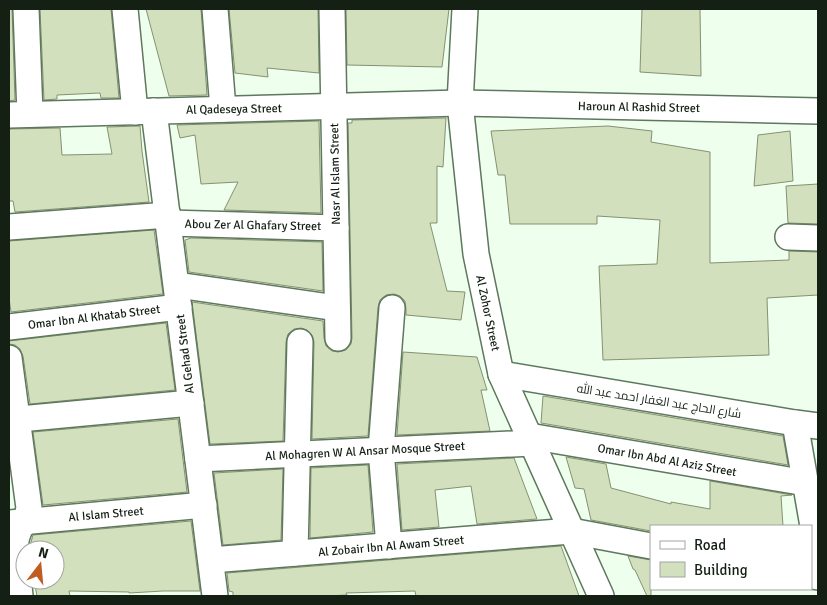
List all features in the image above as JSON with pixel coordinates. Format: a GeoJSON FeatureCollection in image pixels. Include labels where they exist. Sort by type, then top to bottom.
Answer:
{"type":"FeatureCollection","features":[{"type":"Feature","properties":{"kind":"street"},"geometry":{"type":"LineString","coordinates":[[19,114],[26,9]]}},
{"type":"Feature","properties":{"kind":"street","name":"Al Gehad Street"},"geometry":{"type":"LineString","coordinates":[[125,9],[169,219],[215,596]]}},
{"type":"Feature","properties":{"kind":"street"},"geometry":{"type":"LineString","coordinates":[[215,9],[223,109]]}},
{"type":"Feature","properties":{"kind":"street","name":"Nasr Al Islam Street"},"geometry":{"type":"LineString","coordinates":[[332,9],[338,338]]}},
{"type":"Feature","properties":{"kind":"street","name":"Al Zohor Street"},"geometry":{"type":"LineString","coordinates":[[465,9],[460,103],[476,254],[501,374],[601,596]]}},
{"type":"Feature","properties":{"kind":"street","name":"Al Qadeseya Street"},"geometry":{"type":"LineString","coordinates":[[19,114],[460,103]]}},
{"type":"Feature","properties":{"kind":"street","name":"Haroun Al Rashid Street"},"geometry":{"type":"LineString","coordinates":[[460,103],[818,111]]}},
{"type":"Feature","properties":{"kind":"street","name":"Abou Zer Al Ghafary Street"},"geometry":{"type":"LineString","coordinates":[[9,226],[169,219],[336,228]]}},
{"type":"Feature","properties":{"kind":"street"},"geometry":{"type":"LineString","coordinates":[[788,237],[818,238]]}},
{"type":"Feature","properties":{"kind":"street","name":"Omar Ibn Al Khatab Street"},"geometry":{"type":"LineString","coordinates":[[9,327],[178,296],[337,308]]}},
{"type":"Feature","properties":{"kind":"street"},"geometry":{"type":"LineString","coordinates":[[389,546],[380,450],[392,308]]}},
{"type":"Feature","properties":{"kind":"street"},"geometry":{"type":"LineString","coordinates":[[295,554],[300,342]]}},
{"type":"Feature","properties":{"kind":"street"},"geometry":{"type":"LineString","coordinates":[[9,358],[13,420],[29,508],[17,522],[20,528],[16,536],[15,545],[20,596]]}},
{"type":"Feature","properties":{"kind":"street","name":"شارع الحاج عبد الغفار احمد عبد الله"},"geometry":{"type":"LineString","coordinates":[[501,374],[806,424]]}},
{"type":"Feature","properties":{"kind":"street"},"geometry":{"type":"LineString","coordinates":[[13,420],[191,403]]}},
{"type":"Feature","properties":{"kind":"street"},"geometry":{"type":"LineString","coordinates":[[806,424],[818,555]]}},
{"type":"Feature","properties":{"kind":"street","name":"Al Mohagren W Al Ansar Mosque Street"},"geometry":{"type":"LineString","coordinates":[[198,459],[530,440]]}},
{"type":"Feature","properties":{"kind":"street","name":"Omar Ibn Abd Al Aziz Street"},"geometry":{"type":"LineString","coordinates":[[530,440],[811,493]]}},
{"type":"Feature","properties":{"kind":"street","name":"Al Islam Street"},"geometry":{"type":"LineString","coordinates":[[17,522],[204,505]]}},
{"type":"Feature","properties":{"kind":"street","name":"Al Zobair Ibn Al Awam Street"},"geometry":{"type":"LineString","coordinates":[[211,560],[571,531],[650,546]]}},
{"type":"Feature","properties":{"kind":"building"},"geometry":{"type":"Polygon","coordinates":[[[9,9],[12,9],[15,100],[9,101],[9,9]]]}},
{"type":"Feature","properties":{"kind":"building"},"geometry":{"type":"Polygon","coordinates":[[[40,9],[111,9],[119,98],[101,98],[100,93],[57,95],[57,99],[44,100],[40,9]]]}},
{"type":"Feature","properties":{"kind":"building"},"geometry":{"type":"Polygon","coordinates":[[[146,9],[201,9],[207,95],[169,96],[146,9]]]}},
{"type":"Feature","properties":{"kind":"building"},"geometry":{"type":"Polygon","coordinates":[[[229,9],[318,9],[319,73],[267,68],[268,77],[235,73],[229,9]]]}},
{"type":"Feature","properties":{"kind":"building"},"geometry":{"type":"Polygon","coordinates":[[[346,9],[449,9],[442,67],[347,65],[346,9]]]}},
{"type":"Feature","properties":{"kind":"building"},"geometry":{"type":"Polygon","coordinates":[[[642,9],[700,9],[701,76],[640,72],[642,9]]]}},
{"type":"Feature","properties":{"kind":"building"},"geometry":{"type":"Polygon","coordinates":[[[446,118],[443,167],[437,166],[437,223],[430,223],[447,291],[465,292],[461,320],[406,315],[405,301],[400,296],[394,294],[386,295],[380,300],[368,436],[312,439],[314,342],[312,335],[307,330],[301,328],[294,329],[288,334],[286,342],[283,441],[210,444],[192,302],[323,321],[326,346],[332,351],[346,350],[351,344],[352,338],[348,123],[352,123],[352,120],[446,118]]]}},
{"type":"Feature","properties":{"kind":"building"},"geometry":{"type":"Polygon","coordinates":[[[319,121],[321,213],[224,210],[238,182],[201,184],[195,135],[180,138],[177,125],[319,121]]]}},
{"type":"Feature","properties":{"kind":"building"},"geometry":{"type":"Polygon","coordinates":[[[140,126],[149,202],[15,212],[13,201],[9,201],[9,129],[60,128],[62,155],[112,154],[107,127],[140,126]]]}},
{"type":"Feature","properties":{"kind":"building"},"geometry":{"type":"Polygon","coordinates":[[[608,126],[652,131],[651,142],[710,152],[710,263],[789,260],[789,251],[818,252],[818,295],[767,298],[769,355],[603,360],[599,266],[657,264],[660,220],[597,216],[597,224],[510,224],[505,175],[498,175],[491,131],[608,126]]]}},
{"type":"Feature","properties":{"kind":"building"},"geometry":{"type":"Polygon","coordinates":[[[790,131],[793,181],[754,186],[758,135],[790,131]]]}},
{"type":"Feature","properties":{"kind":"building"},"geometry":{"type":"Polygon","coordinates":[[[818,184],[818,224],[788,223],[786,186],[818,184]]]}},
{"type":"Feature","properties":{"kind":"building"},"geometry":{"type":"Polygon","coordinates":[[[154,230],[163,294],[11,312],[9,298],[9,241],[154,230]]]}},
{"type":"Feature","properties":{"kind":"building"},"geometry":{"type":"Polygon","coordinates":[[[191,238],[322,242],[323,291],[189,272],[185,240],[191,238]]]}},
{"type":"Feature","properties":{"kind":"building"},"geometry":{"type":"Polygon","coordinates":[[[166,323],[175,390],[30,404],[23,356],[20,349],[15,345],[9,344],[9,341],[166,323]]]}},
{"type":"Feature","properties":{"kind":"building"},"geometry":{"type":"Polygon","coordinates":[[[403,352],[477,357],[487,390],[481,390],[490,431],[397,435],[403,352]]]}},
{"type":"Feature","properties":{"kind":"building"},"geometry":{"type":"Polygon","coordinates":[[[543,396],[783,436],[788,465],[541,423],[543,396]]]}},
{"type":"Feature","properties":{"kind":"building"},"geometry":{"type":"Polygon","coordinates":[[[178,419],[187,492],[43,505],[33,432],[178,419]]]}},
{"type":"Feature","properties":{"kind":"building"},"geometry":{"type":"Polygon","coordinates":[[[566,457],[606,464],[611,488],[671,504],[671,502],[710,509],[710,481],[792,495],[781,496],[783,525],[650,525],[650,531],[591,520],[584,489],[575,488],[566,457]]]}},
{"type":"Feature","properties":{"kind":"building"},"geometry":{"type":"Polygon","coordinates":[[[514,458],[537,519],[477,524],[471,486],[435,490],[439,527],[402,530],[397,464],[514,458]]]}},
{"type":"Feature","properties":{"kind":"building"},"geometry":{"type":"Polygon","coordinates":[[[368,465],[373,532],[310,538],[311,468],[368,465]]]}},
{"type":"Feature","properties":{"kind":"building"},"geometry":{"type":"Polygon","coordinates":[[[283,469],[281,540],[223,545],[214,473],[283,469]]]}},
{"type":"Feature","properties":{"kind":"building"},"geometry":{"type":"Polygon","coordinates":[[[191,521],[200,591],[129,593],[69,591],[70,596],[37,596],[36,590],[65,590],[65,540],[32,540],[33,535],[191,521]]]}},
{"type":"Feature","properties":{"kind":"building"},"geometry":{"type":"Polygon","coordinates":[[[561,546],[579,596],[416,596],[415,591],[346,593],[347,595],[326,596],[233,596],[233,592],[229,591],[227,573],[561,546]]]}},
{"type":"Feature","properties":{"kind":"building"},"geometry":{"type":"Polygon","coordinates":[[[628,556],[650,560],[651,596],[647,596],[628,556]]]}}]}
